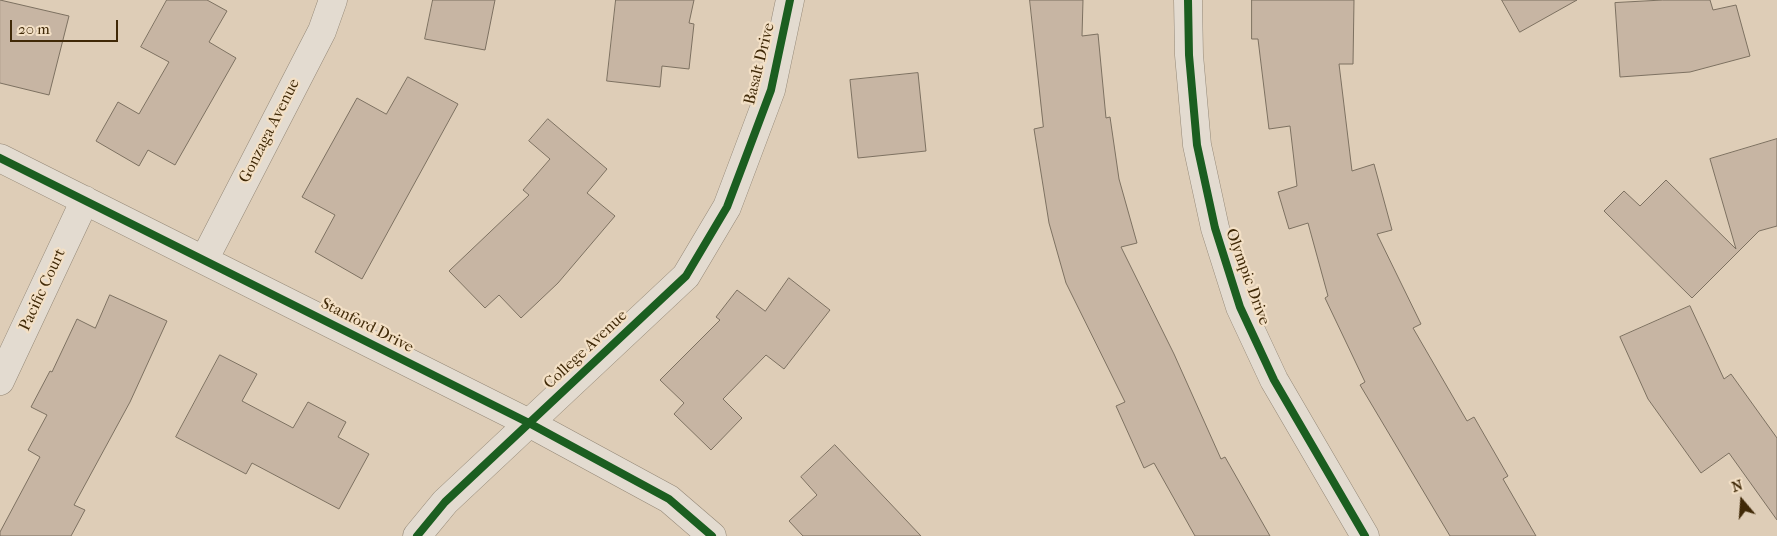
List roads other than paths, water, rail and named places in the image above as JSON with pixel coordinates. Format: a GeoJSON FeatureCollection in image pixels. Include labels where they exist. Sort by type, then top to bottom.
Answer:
{"type":"FeatureCollection","features":[{"type":"Feature","properties":{"kind":"street","name":"Gonzaga Avenue"},"geometry":{"type":"LineString","coordinates":[[204,260],[322,31],[333,0]]}},
{"type":"Feature","properties":{"kind":"street","name":"Basalt Drive"},"geometry":{"type":"LineString","coordinates":[[744,162],[771,90],[790,0]]}},
{"type":"Feature","properties":{"kind":"street","name":"Olympic Drive"},"geometry":{"type":"LineString","coordinates":[[1188,0],[1188,55],[1197,145],[1215,228],[1240,307],[1274,380],[1365,536]]}},
{"type":"Feature","properties":{"kind":"street","name":"Stanford Drive"},"geometry":{"type":"LineString","coordinates":[[0,158],[529,423],[669,499],[712,536]]}},
{"type":"Feature","properties":{"kind":"street","name":"College Avenue"},"geometry":{"type":"LineString","coordinates":[[417,536],[445,502],[686,276],[727,207],[744,162]]}},
{"type":"Feature","properties":{"kind":"street","name":"Pacific Court"},"geometry":{"type":"LineString","coordinates":[[0,381],[85,200]]}}]}
